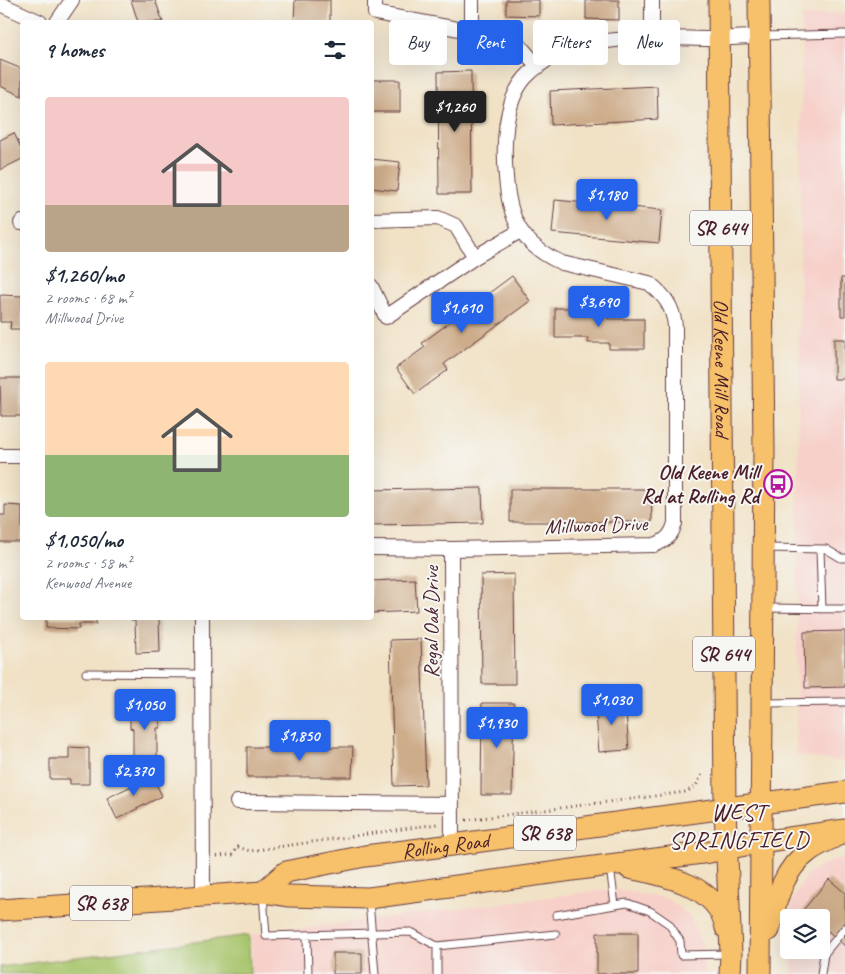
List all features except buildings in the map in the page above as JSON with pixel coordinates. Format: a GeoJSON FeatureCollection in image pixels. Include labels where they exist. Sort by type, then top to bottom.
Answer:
{"type":"FeatureCollection","features":[{"type":"Feature","properties":{"kind":"main road","name":"Old Keene Mill Road"},"geometry":{"type":"LineString","coordinates":[[719,0],[725,808],[731,964]]}},
{"type":"Feature","properties":{"kind":"main road","name":"Old Keene Mill Road"},"geometry":{"type":"LineString","coordinates":[[758,0],[764,451],[760,970]]}},
{"type":"Feature","properties":{"kind":"main road","name":"Rolling Road"},"geometry":{"type":"LineString","coordinates":[[263,892],[286,872],[365,856],[845,792]]}},
{"type":"Feature","properties":{"kind":"main road","name":"Rolling Road"},"geometry":{"type":"LineString","coordinates":[[0,910],[263,892],[288,896],[369,898],[609,864],[727,850],[761,842],[845,831]]}},
{"type":"Feature","properties":{"kind":"main road"},"geometry":{"type":"LineString","coordinates":[[760,970],[777,898],[790,870],[809,851],[845,831]]}},
{"type":"Feature","properties":{"kind":"main road"},"geometry":{"type":"LineString","coordinates":[[609,864],[674,878],[713,901],[722,911],[725,920],[731,964]]}},
{"type":"Feature","properties":{"kind":"street"},"geometry":{"type":"LineString","coordinates":[[58,20],[72,0]]}},
{"type":"Feature","properties":{"kind":"street"},"geometry":{"type":"LineString","coordinates":[[375,0],[375,14],[457,30]]}},
{"type":"Feature","properties":{"kind":"street"},"geometry":{"type":"LineString","coordinates":[[472,0],[472,20]]}},
{"type":"Feature","properties":{"kind":"street"},"geometry":{"type":"LineString","coordinates":[[652,0],[652,20]]}},
{"type":"Feature","properties":{"kind":"street"},"geometry":{"type":"LineString","coordinates":[[0,4],[36,20]]}},
{"type":"Feature","properties":{"kind":"street","name":"Millwood Drive"},"geometry":{"type":"LineString","coordinates":[[680,38],[719,39],[759,36]]}},
{"type":"Feature","properties":{"kind":"street","name":"Millwood Drive"},"geometry":{"type":"LineString","coordinates":[[374,548],[451,549],[654,545],[663,542],[673,531],[675,523],[675,326],[670,304],[649,283],[562,263],[541,252],[520,230],[514,220],[508,198],[505,165],[506,121],[516,93],[525,79],[538,67],[556,56],[581,46],[618,40]]}},
{"type":"Feature","properties":{"kind":"street"},"geometry":{"type":"LineString","coordinates":[[523,49],[538,67]]}},
{"type":"Feature","properties":{"kind":"street"},"geometry":{"type":"LineString","coordinates":[[374,220],[438,218],[456,226],[475,257]]}},
{"type":"Feature","properties":{"kind":"street"},"geometry":{"type":"LineString","coordinates":[[374,292],[386,317],[475,257],[520,230]]}},
{"type":"Feature","properties":{"kind":"street"},"geometry":{"type":"LineString","coordinates":[[0,456],[20,456]]}},
{"type":"Feature","properties":{"kind":"street","name":"Regal Oak Drive"},"geometry":{"type":"LineString","coordinates":[[451,549],[452,845]]}},
{"type":"Feature","properties":{"kind":"street"},"geometry":{"type":"LineString","coordinates":[[202,620],[203,896]]}},
{"type":"Feature","properties":{"kind":"street"},"geometry":{"type":"LineString","coordinates":[[237,802],[452,804]]}},
{"type":"Feature","properties":{"kind":"lane"},"geometry":{"type":"LineString","coordinates":[[759,36],[845,34]]}},
{"type":"Feature","properties":{"kind":"lane"},"geometry":{"type":"LineString","coordinates":[[763,548],[826,549],[841,558],[845,558]]}},
{"type":"Feature","properties":{"kind":"lane"},"geometry":{"type":"LineString","coordinates":[[820,549],[822,609]]}},
{"type":"Feature","properties":{"kind":"lane"},"geometry":{"type":"LineString","coordinates":[[762,608],[845,609]]}},
{"type":"Feature","properties":{"kind":"lane"},"geometry":{"type":"LineString","coordinates":[[86,673],[202,674]]}},
{"type":"Feature","properties":{"kind":"lane"},"geometry":{"type":"LineString","coordinates":[[762,703],[845,702]]}},
{"type":"Feature","properties":{"kind":"lane"},"geometry":{"type":"LineString","coordinates":[[609,864],[615,905]]}},
{"type":"Feature","properties":{"kind":"lane"},"geometry":{"type":"LineString","coordinates":[[263,892],[266,936],[411,932],[437,946],[556,934]]}},
{"type":"Feature","properties":{"kind":"lane"},"geometry":{"type":"LineString","coordinates":[[369,898],[375,974]]}},
{"type":"Feature","properties":{"kind":"lane"},"geometry":{"type":"LineString","coordinates":[[556,915],[627,903],[650,911],[669,924],[680,941],[680,955],[731,964]]}},
{"type":"Feature","properties":{"kind":"lane"},"geometry":{"type":"LineString","coordinates":[[821,974],[824,954],[845,928]]}},
{"type":"Feature","properties":{"kind":"lane"},"geometry":{"type":"LineString","coordinates":[[307,935],[308,974]]}},
{"type":"Feature","properties":{"kind":"lane"},"geometry":{"type":"LineString","coordinates":[[437,946],[437,974]]}},
{"type":"Feature","properties":{"kind":"path"},"geometry":{"type":"LineString","coordinates":[[473,819],[686,792],[696,786],[702,774]]}},
{"type":"Feature","properties":{"kind":"path"},"geometry":{"type":"LineString","coordinates":[[232,855],[238,847],[250,850],[434,825]]}},
{"type":"Feature","properties":{"kind":"shaded area"},"geometry":{"type":"Polygon","coordinates":[[[845,13],[845,762],[796,755],[802,16],[845,13]]]}},
{"type":"Feature","properties":{"kind":"shaded area"},"geometry":{"type":"Polygon","coordinates":[[[845,858],[845,974],[792,974],[792,959],[830,959],[830,909],[791,909],[791,903],[807,874],[833,860],[845,858]]]}},
{"type":"Feature","properties":{"kind":"shaded area"},"geometry":{"type":"Polygon","coordinates":[[[611,889],[666,898],[690,916],[704,951],[704,974],[252,974],[252,935],[611,889]]]}},
{"type":"Feature","properties":{"kind":"green space"},"geometry":{"type":"Polygon","coordinates":[[[249,935],[250,974],[0,974],[0,967],[249,935]]]}},
{"type":"Feature","properties":{"kind":"place","name":"Old Keene Mill Rd at Rolling Rd"},"geometry":{"type":"Point","coordinates":[778,484]}},
{"type":"Feature","properties":{"kind":"district","name":"WEST SPRINGFIELD"},"geometry":{"type":"Point","coordinates":[739,826]}}]}
